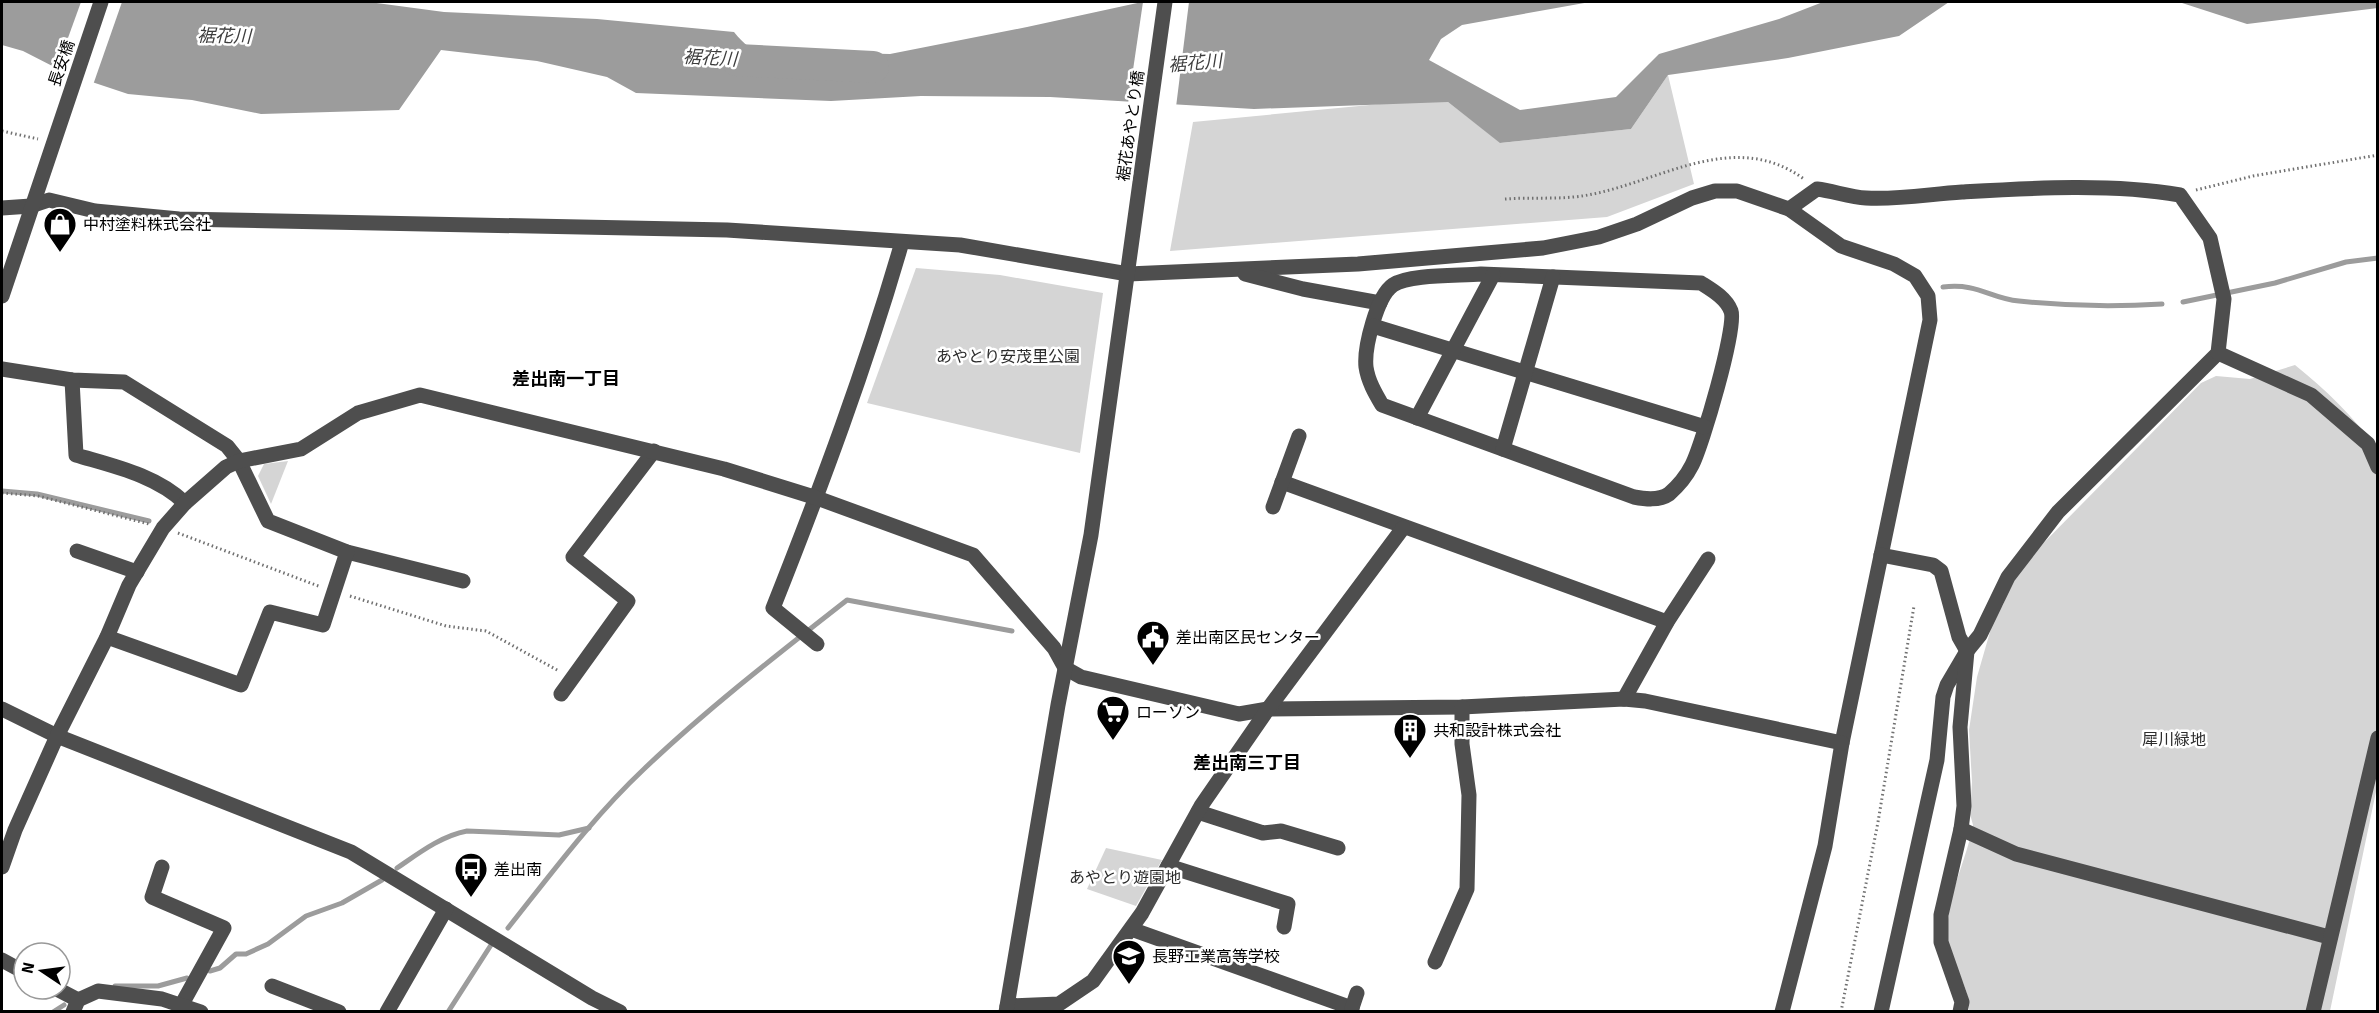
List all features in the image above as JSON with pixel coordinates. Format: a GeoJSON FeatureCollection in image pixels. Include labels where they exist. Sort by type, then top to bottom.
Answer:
{"type":"FeatureCollection","features":[{"type":"Feature","properties":{"kind":"street","name":"長安橋"},"geometry":{"type":"LineString","coordinates":[[2,296],[102,2]]}},
{"type":"Feature","properties":{"kind":"street","name":"裾花あやとり橋"},"geometry":{"type":"LineString","coordinates":[[1007,1009],[1065,668],[1091,535],[1165,2]]}},
{"type":"Feature","properties":{"kind":"street"},"geometry":{"type":"LineString","coordinates":[[1789,209],[1817,189],[1865,198],[1961,192],[2085,189],[2153,190],[2180,195],[2210,237],[2223,294],[2217,353],[2058,512],[2008,576],[1987,623],[1947,684],[1943,697],[1937,760],[1881,1011]]}},
{"type":"Feature","properties":{"kind":"street"},"geometry":{"type":"LineString","coordinates":[[2,208],[31,206],[49,200],[95,211],[179,219],[726,230],[960,245],[1128,274],[1358,264],[1543,248],[1599,237],[1637,224],[1692,198],[1715,191],[1737,191],[1789,209],[1841,246],[1893,264],[1915,276],[1928,296],[1930,320],[1842,743],[1823,855],[1784,1010]]}},
{"type":"Feature","properties":{"kind":"street"},"geometry":{"type":"LineString","coordinates":[[810,636],[773,608],[817,498],[877,330],[902,242]]}},
{"type":"Feature","properties":{"kind":"street"},"geometry":{"type":"LineString","coordinates":[[1240,269],[1248,276],[1380,303]]}},
{"type":"Feature","properties":{"kind":"street"},"geometry":{"type":"LineString","coordinates":[[1418,418],[1493,275]]}},
{"type":"Feature","properties":{"kind":"street"},"geometry":{"type":"LineString","coordinates":[[1493,275],[1701,283],[1726,302],[1732,312],[1731,332],[1705,427],[1692,465],[1667,496],[1651,499],[1634,497],[1382,405],[1371,388],[1366,352],[1380,303],[1392,285],[1405,280],[1493,275]]}},
{"type":"Feature","properties":{"kind":"street"},"geometry":{"type":"LineString","coordinates":[[1503,449],[1553,277]]}},
{"type":"Feature","properties":{"kind":"street"},"geometry":{"type":"LineString","coordinates":[[1373,326],[1705,427]]}},
{"type":"Feature","properties":{"kind":"street"},"geometry":{"type":"LineString","coordinates":[[2217,353],[2311,395],[2368,444],[2378,467]]}},
{"type":"Feature","properties":{"kind":"street"},"geometry":{"type":"LineString","coordinates":[[2,369],[72,380],[124,382],[227,446],[240,461],[268,521],[348,552],[464,581]]}},
{"type":"Feature","properties":{"kind":"street"},"geometry":{"type":"LineString","coordinates":[[72,380],[76,455],[124,469],[172,491],[184,503]]}},
{"type":"Feature","properties":{"kind":"street"},"geometry":{"type":"LineString","coordinates":[[2,867],[15,830],[57,736],[137,573],[163,528],[184,503],[226,467],[240,461],[301,449],[358,413],[420,395],[654,451],[817,498],[973,555],[1054,648],[1065,668],[1081,677],[1239,714],[1268,709],[1462,706],[1624,699],[1645,701],[1842,743]]}},
{"type":"Feature","properties":{"kind":"street"},"geometry":{"type":"LineString","coordinates":[[1273,507],[1299,436]]}},
{"type":"Feature","properties":{"kind":"street"},"geometry":{"type":"LineString","coordinates":[[561,694],[628,601],[573,557],[654,451]]}},
{"type":"Feature","properties":{"kind":"street"},"geometry":{"type":"LineString","coordinates":[[1282,482],[1403,528],[1667,622]]}},
{"type":"Feature","properties":{"kind":"street"},"geometry":{"type":"LineString","coordinates":[[1007,1009],[1059,1004],[1093,981],[1131,929],[1198,812],[1268,709],[1403,528]]}},
{"type":"Feature","properties":{"kind":"street"},"geometry":{"type":"LineString","coordinates":[[77,551],[137,573]]}},
{"type":"Feature","properties":{"kind":"street"},"geometry":{"type":"LineString","coordinates":[[107,637],[242,684],[270,612],[323,625],[348,552]]}},
{"type":"Feature","properties":{"kind":"street"},"geometry":{"type":"LineString","coordinates":[[1881,555],[1933,565],[1941,571],[1959,637],[1967,651],[1960,727],[1964,783],[1961,829],[1941,915],[1941,942],[1962,1002],[1960,1011]]}},
{"type":"Feature","properties":{"kind":"street"},"geometry":{"type":"LineString","coordinates":[[1624,699],[1667,622],[1708,559]]}},
{"type":"Feature","properties":{"kind":"street"},"geometry":{"type":"LineString","coordinates":[[1435,962],[1467,890],[1468,795],[1462,744],[1462,706]]}},
{"type":"Feature","properties":{"kind":"street"},"geometry":{"type":"LineString","coordinates":[[2,709],[57,736],[351,852],[592,998],[620,1011]]}},
{"type":"Feature","properties":{"kind":"street"},"geometry":{"type":"LineString","coordinates":[[2313,1011],[2378,738]]}},
{"type":"Feature","properties":{"kind":"street"},"geometry":{"type":"LineString","coordinates":[[1198,812],[1263,833],[1281,831],[1338,848]]}},
{"type":"Feature","properties":{"kind":"street"},"geometry":{"type":"LineString","coordinates":[[1961,829],[2016,854],[2329,937]]}},
{"type":"Feature","properties":{"kind":"street"},"geometry":{"type":"LineString","coordinates":[[1168,866],[1288,904],[1284,927]]}},
{"type":"Feature","properties":{"kind":"street"},"geometry":{"type":"LineString","coordinates":[[162,867],[152,897],[224,928],[182,1004]]}},
{"type":"Feature","properties":{"kind":"street"},"geometry":{"type":"LineString","coordinates":[[387,1011],[446,909]]}},
{"type":"Feature","properties":{"kind":"street"},"geometry":{"type":"LineString","coordinates":[[1131,929],[1353,1004]]}},
{"type":"Feature","properties":{"kind":"street"},"geometry":{"type":"LineString","coordinates":[[272,986],[339,1011]]}},
{"type":"Feature","properties":{"kind":"street"},"geometry":{"type":"LineString","coordinates":[[75,1006],[98,991],[160,1005],[182,1004],[201,1011]]}},
{"type":"Feature","properties":{"kind":"path"},"geometry":{"type":"LineString","coordinates":[[2,131],[39,139]]}},
{"type":"Feature","properties":{"kind":"path"},"geometry":{"type":"LineString","coordinates":[[2180,195],[2253,176],[2378,154]]}},
{"type":"Feature","properties":{"kind":"path"},"geometry":{"type":"LineString","coordinates":[[1505,199],[1587,195],[1720,156],[1755,159],[1788,168],[1817,189]]}},
{"type":"Feature","properties":{"kind":"path"},"geometry":{"type":"LineString","coordinates":[[2,493],[38,496],[163,528],[334,591],[446,626],[486,631],[572,678]]}},
{"type":"Feature","properties":{"kind":"path"},"geometry":{"type":"LineString","coordinates":[[1841,1011],[1878,822],[1914,606]]}},
{"type":"Feature","properties":{"kind":"green space"},"geometry":{"type":"Polygon","coordinates":[[[1668,75],[1694,184],[1607,217],[1170,251],[1193,122],[1401,102],[1448,102],[1501,143],[1631,129],[1668,75]]]}},
{"type":"Feature","properties":{"kind":"green space","name":"あやとり安茂里公園"},"geometry":{"type":"Polygon","coordinates":[[[916,268],[1000,275],[1103,293],[1080,453],[867,403],[916,268]]]}},
{"type":"Feature","properties":{"kind":"green space","name":"犀川緑地"},"geometry":{"type":"Polygon","coordinates":[[[2295,365],[2339,404],[2377,449],[2377,787],[2330,1011],[1969,1011],[1967,992],[1948,942],[1949,911],[1973,825],[1970,814],[1972,782],[1969,730],[1977,677],[1994,618],[2003,605],[2016,571],[2201,383],[2216,376],[2250,379],[2295,365]]]}},
{"type":"Feature","properties":{"kind":"green space"},"geometry":{"type":"Polygon","coordinates":[[[288,461],[271,504],[258,476],[264,464],[288,461]]]}},
{"type":"Feature","properties":{"kind":"green space","name":"あやとり遊園地"},"geometry":{"type":"Polygon","coordinates":[[[1106,848],[1162,860],[1136,906],[1087,889],[1106,848]]]}},
{"type":"Feature","properties":{"kind":"water"},"geometry":{"type":"Polygon","coordinates":[[[2,2],[369,2],[444,12],[597,19],[734,32],[744,43],[767,57],[792,63],[834,65],[848,53],[890,54],[1142,2],[1590,2],[1462,25],[1441,39],[1429,60],[1520,110],[1616,97],[1659,54],[1779,19],[1823,2],[1949,2],[1899,36],[1788,58],[1668,75],[1631,129],[1500,143],[1448,102],[1254,109],[1050,97],[921,96],[831,101],[636,93],[607,77],[537,61],[441,50],[399,110],[261,114],[192,100],[128,94],[68,74],[23,51],[2,45],[2,2]]]}},
{"type":"Feature","properties":{"kind":"water"},"geometry":{"type":"Polygon","coordinates":[[[2179,2],[2377,2],[2378,8],[2247,24],[2179,2]]]}},
{"type":"Feature","properties":{"kind":"pier"},"geometry":{"type":"Polygon","coordinates":[[[81,2],[122,2],[93,85],[56,71],[81,2]]]}},
{"type":"Feature","properties":{"kind":"pier"},"geometry":{"type":"Polygon","coordinates":[[[1143,2],[1189,2],[1176,107],[1128,104],[1143,2]]]}},
{"type":"Feature","properties":{"kind":"waterway","name":"裾花川"},"geometry":{"type":"LineString","coordinates":[[737,60],[873,67]]}},
{"type":"Feature","properties":{"kind":"waterway"},"geometry":{"type":"LineString","coordinates":[[2183,302],[2275,283],[2346,262],[2378,258]]}},
{"type":"Feature","properties":{"kind":"waterway"},"geometry":{"type":"LineString","coordinates":[[1943,287],[1966,287],[2009,299],[2037,303],[2090,306],[2162,304]]}},
{"type":"Feature","properties":{"kind":"waterway"},"geometry":{"type":"LineString","coordinates":[[2,491],[37,494],[149,521]]}},
{"type":"Feature","properties":{"kind":"waterway"},"geometry":{"type":"LineString","coordinates":[[508,928],[590,826],[625,787],[718,703],[847,600],[1012,631]]}},
{"type":"Feature","properties":{"kind":"waterway"},"geometry":{"type":"LineString","coordinates":[[397,868],[439,841],[457,833],[467,831],[559,835],[589,828]]}},
{"type":"Feature","properties":{"kind":"waterway"},"geometry":{"type":"LineString","coordinates":[[210,971],[220,968],[236,954],[246,954],[268,944],[306,916],[342,903],[382,880]]}},
{"type":"Feature","properties":{"kind":"waterway"},"geometry":{"type":"LineString","coordinates":[[448,1012],[491,945]]}},
{"type":"Feature","properties":{"kind":"waterway"},"geometry":{"type":"LineString","coordinates":[[115,986],[158,986],[187,978]]}},
{"type":"Feature","properties":{"kind":"waterway"},"geometry":{"type":"LineString","coordinates":[[53,1012],[64,1005]]}},
{"type":"Feature","properties":{"kind":"place","name":"中村塗料株式会社"},"geometry":{"type":"Point","coordinates":[60,253]}},
{"type":"Feature","properties":{"kind":"place","name":"差出南区民センター"},"geometry":{"type":"Point","coordinates":[1153,666]}},
{"type":"Feature","properties":{"kind":"place","name":"ローソン"},"geometry":{"type":"Point","coordinates":[1113,741]}},
{"type":"Feature","properties":{"kind":"place","name":"共和設計株式会社"},"geometry":{"type":"Point","coordinates":[1410,759]}},
{"type":"Feature","properties":{"kind":"place","name":"差出南"},"geometry":{"type":"Point","coordinates":[471,898]}},
{"type":"Feature","properties":{"kind":"place","name":"長野工業高等学校"},"geometry":{"type":"Point","coordinates":[1129,985]}},
{"type":"Feature","properties":{"kind":"district","name":"差出南一丁目"},"geometry":{"type":"Point","coordinates":[566,379]}},
{"type":"Feature","properties":{"kind":"district","name":"差出南三丁目"},"geometry":{"type":"Point","coordinates":[1247,763]}}]}
